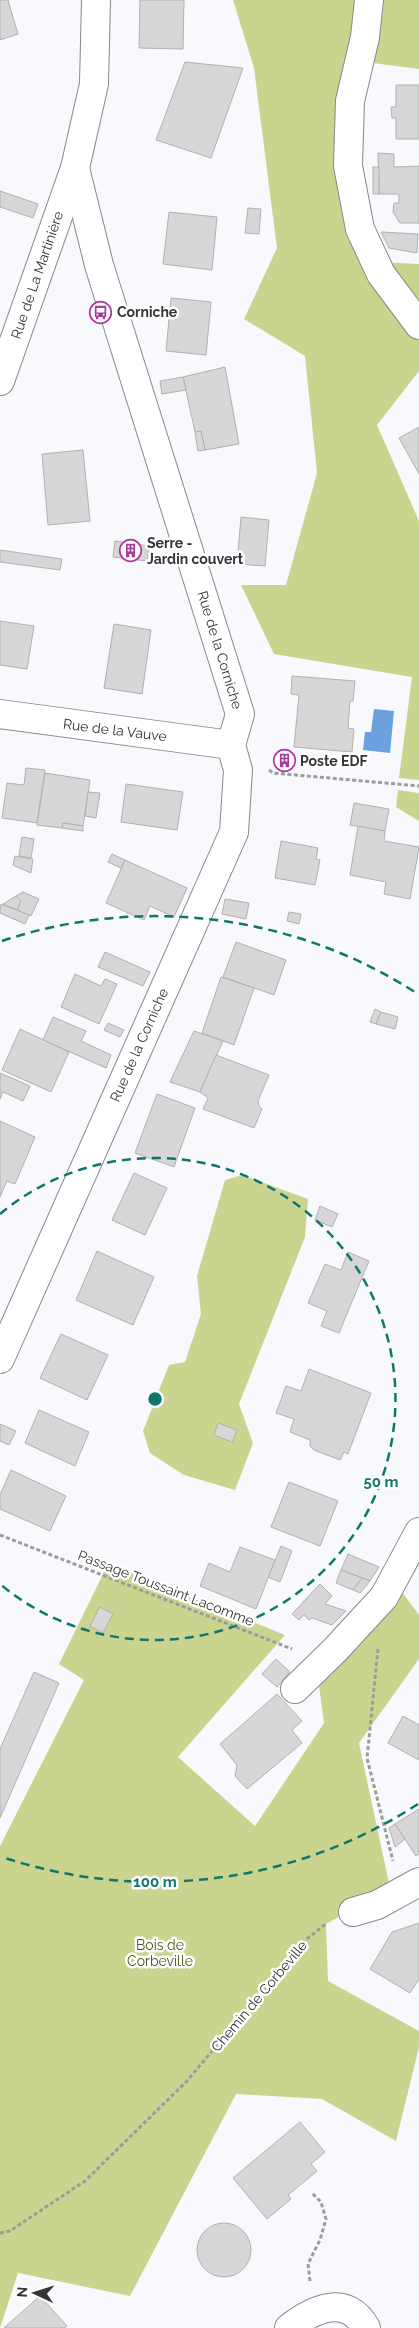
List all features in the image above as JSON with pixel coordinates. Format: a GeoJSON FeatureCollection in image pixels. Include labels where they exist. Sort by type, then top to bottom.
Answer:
{"type":"FeatureCollection","features":[{"type":"Feature","properties":{"kind":"street","name":"Rue de la Corniche"},"geometry":{"type":"LineString","coordinates":[[0,1359],[234,832],[238,770],[231,745],[240,714],[100,265],[75,168],[94,84],[96,0]]}},
{"type":"Feature","properties":{"kind":"street"},"geometry":{"type":"LineString","coordinates":[[369,0],[364,37],[350,101],[348,166],[360,229],[381,274],[419,325]]}},
{"type":"Feature","properties":{"kind":"street","name":"Rue de La Martinière"},"geometry":{"type":"LineString","coordinates":[[0,382],[75,168]]}},
{"type":"Feature","properties":{"kind":"street","name":"Rue de la Vauve"},"geometry":{"type":"LineString","coordinates":[[0,714],[231,745]]}},
{"type":"Feature","properties":{"kind":"street"},"geometry":{"type":"LineString","coordinates":[[295,1689],[384,1596],[419,1532]]}},
{"type":"Feature","properties":{"kind":"street"},"geometry":{"type":"LineString","coordinates":[[353,1912],[377,1905],[409,1887]]}},
{"type":"Feature","properties":{"kind":"street"},"geometry":{"type":"LineString","coordinates":[[289,2328],[306,2314],[325,2307],[342,2308],[361,2319],[366,2328]]}},
{"type":"Feature","properties":{"kind":"path"},"geometry":{"type":"LineString","coordinates":[[231,745],[273,773],[419,786]]}},
{"type":"Feature","properties":{"kind":"path","name":"Passage Toussaint Lacomme"},"geometry":{"type":"LineString","coordinates":[[0,1535],[323,1661]]}},
{"type":"Feature","properties":{"kind":"path"},"geometry":{"type":"LineString","coordinates":[[378,1644],[367,1758],[395,1868],[409,1887]]}},
{"type":"Feature","properties":{"kind":"path","name":"Chemin de Corbeville"},"geometry":{"type":"LineString","coordinates":[[0,2233],[10,2231],[85,2181],[187,2081],[304,1941],[326,1924],[353,1912]]}},
{"type":"Feature","properties":{"kind":"path"},"geometry":{"type":"LineString","coordinates":[[312,2193],[321,2202],[326,2218],[320,2240],[308,2264],[310,2284],[325,2307]]}},
{"type":"Feature","properties":{"kind":"green space"},"geometry":{"type":"Polygon","coordinates":[[[233,0],[419,0],[419,69],[357,61],[349,97],[378,262],[419,264],[419,371],[377,425],[419,521],[419,780],[399,778],[412,677],[274,654],[241,585],[286,585],[317,473],[305,356],[244,319],[277,248],[254,68],[233,0]]]}},
{"type":"Feature","properties":{"kind":"green space"},"geometry":{"type":"Polygon","coordinates":[[[398,790],[419,793],[419,821],[396,807],[398,790]]]}},
{"type":"Feature","properties":{"kind":"green space"},"geometry":{"type":"Polygon","coordinates":[[[242,1175],[308,1199],[305,1237],[239,1404],[253,1443],[235,1490],[184,1475],[150,1453],[143,1431],[169,1365],[185,1362],[201,1314],[197,1276],[225,1180],[242,1175]]]}},
{"type":"Feature","properties":{"kind":"green space","name":"Bois de Corbeville"},"geometry":{"type":"Polygon","coordinates":[[[108,1564],[285,1635],[178,1757],[255,1826],[324,1723],[318,1678],[399,1588],[419,1615],[419,1659],[359,1743],[390,1888],[326,1924],[328,1981],[419,2031],[419,2047],[396,2141],[322,2099],[236,2094],[130,2296],[18,2273],[0,2328],[0,1846],[84,1680],[59,1664],[108,1564]]]}},
{"type":"Feature","properties":{"kind":"water"},"geometry":{"type":"Polygon","coordinates":[[[374,709],[394,711],[390,753],[363,750],[365,732],[371,732],[374,709]]]}},
{"type":"Feature","properties":{"kind":"building"},"geometry":{"type":"Polygon","coordinates":[[[0,0],[8,0],[18,34],[0,40],[0,0]]]}},
{"type":"Feature","properties":{"kind":"building"},"geometry":{"type":"Polygon","coordinates":[[[140,0],[184,0],[183,49],[139,48],[140,0]]]}},
{"type":"Feature","properties":{"kind":"building"},"geometry":{"type":"Polygon","coordinates":[[[185,62],[243,68],[211,158],[156,140],[185,62]]]}},
{"type":"Feature","properties":{"kind":"building"},"geometry":{"type":"Polygon","coordinates":[[[396,85],[419,85],[419,139],[396,139],[396,118],[392,118],[391,107],[396,107],[396,85]]]}},
{"type":"Feature","properties":{"kind":"building"},"geometry":{"type":"Polygon","coordinates":[[[378,153],[394,154],[394,167],[419,166],[419,223],[400,223],[393,212],[394,203],[399,203],[399,194],[379,194],[378,153]]]}},
{"type":"Feature","properties":{"kind":"building"},"geometry":{"type":"Polygon","coordinates":[[[373,167],[379,167],[379,194],[373,194],[373,167]]]}},
{"type":"Feature","properties":{"kind":"building"},"geometry":{"type":"Polygon","coordinates":[[[0,191],[38,204],[33,218],[0,207],[0,191]]]}},
{"type":"Feature","properties":{"kind":"building"},"geometry":{"type":"Polygon","coordinates":[[[248,208],[261,209],[259,234],[245,233],[248,208]]]}},
{"type":"Feature","properties":{"kind":"building"},"geometry":{"type":"Polygon","coordinates":[[[169,212],[217,217],[212,270],[163,264],[169,212]]]}},
{"type":"Feature","properties":{"kind":"building"},"geometry":{"type":"Polygon","coordinates":[[[381,232],[418,234],[417,253],[389,248],[381,232]]]}},
{"type":"Feature","properties":{"kind":"building"},"geometry":{"type":"Polygon","coordinates":[[[171,298],[211,302],[206,355],[166,351],[171,298]]]}},
{"type":"Feature","properties":{"kind":"building"},"geometry":{"type":"Polygon","coordinates":[[[225,367],[239,444],[205,450],[201,431],[195,432],[183,377],[225,367]]]}},
{"type":"Feature","properties":{"kind":"building"},"geometry":{"type":"Polygon","coordinates":[[[183,377],[186,390],[162,394],[160,381],[183,377]]]}},
{"type":"Feature","properties":{"kind":"building"},"geometry":{"type":"Polygon","coordinates":[[[419,427],[419,474],[399,438],[419,427]]]}},
{"type":"Feature","properties":{"kind":"building"},"geometry":{"type":"Polygon","coordinates":[[[201,431],[205,450],[198,451],[195,432],[201,431]]]}},
{"type":"Feature","properties":{"kind":"building"},"geometry":{"type":"Polygon","coordinates":[[[83,450],[90,521],[48,525],[42,454],[83,450]]]}},
{"type":"Feature","properties":{"kind":"building"},"geometry":{"type":"Polygon","coordinates":[[[241,517],[269,520],[265,566],[237,564],[241,517]]]}},
{"type":"Feature","properties":{"kind":"building","name":"Serre - Jardin couvert"},"geometry":{"type":"Polygon","coordinates":[[[115,541],[149,546],[147,561],[113,557],[115,541]]]}},
{"type":"Feature","properties":{"kind":"building"},"geometry":{"type":"Polygon","coordinates":[[[0,550],[62,559],[60,570],[0,562],[0,550]]]}},
{"type":"Feature","properties":{"kind":"building"},"geometry":{"type":"Polygon","coordinates":[[[0,621],[34,626],[27,669],[0,665],[0,621]]]}},
{"type":"Feature","properties":{"kind":"building"},"geometry":{"type":"Polygon","coordinates":[[[114,624],[151,630],[142,694],[104,688],[114,624]]]}},
{"type":"Feature","properties":{"kind":"building"},"geometry":{"type":"Polygon","coordinates":[[[292,676],[355,681],[353,701],[350,701],[348,728],[354,729],[352,752],[294,747],[299,695],[291,694],[292,676]]]}},
{"type":"Feature","properties":{"kind":"building","name":"Poste EDF"},"geometry":{"type":"Polygon","coordinates":[[[279,753],[290,754],[289,768],[277,767],[279,753]]]}},
{"type":"Feature","properties":{"kind":"building"},"geometry":{"type":"Polygon","coordinates":[[[26,768],[45,770],[37,823],[2,818],[7,783],[24,785],[26,768]]]}},
{"type":"Feature","properties":{"kind":"building"},"geometry":{"type":"Polygon","coordinates":[[[45,773],[90,780],[83,826],[63,823],[62,828],[37,825],[45,773]]]}},
{"type":"Feature","properties":{"kind":"building"},"geometry":{"type":"Polygon","coordinates":[[[126,784],[183,792],[177,830],[121,822],[126,784]]]}},
{"type":"Feature","properties":{"kind":"building"},"geometry":{"type":"Polygon","coordinates":[[[88,792],[100,793],[96,818],[85,816],[88,792]]]}},
{"type":"Feature","properties":{"kind":"building"},"geometry":{"type":"Polygon","coordinates":[[[354,803],[389,809],[385,831],[350,825],[354,803]]]}},
{"type":"Feature","properties":{"kind":"building"},"geometry":{"type":"Polygon","coordinates":[[[63,823],[83,826],[83,831],[62,828],[63,823]]]}},
{"type":"Feature","properties":{"kind":"building"},"geometry":{"type":"Polygon","coordinates":[[[358,826],[385,831],[384,841],[419,847],[410,899],[384,894],[386,882],[350,875],[358,826]]]}},
{"type":"Feature","properties":{"kind":"building"},"geometry":{"type":"Polygon","coordinates":[[[22,837],[34,839],[31,858],[19,856],[22,837]]]}},
{"type":"Feature","properties":{"kind":"building"},"geometry":{"type":"Polygon","coordinates":[[[281,841],[318,848],[316,859],[320,860],[315,885],[275,878],[281,841]]]}},
{"type":"Feature","properties":{"kind":"building"},"geometry":{"type":"Polygon","coordinates":[[[112,854],[125,860],[121,868],[108,862],[112,854]]]}},
{"type":"Feature","properties":{"kind":"building"},"geometry":{"type":"Polygon","coordinates":[[[15,856],[33,859],[31,873],[13,865],[15,856]]]}},
{"type":"Feature","properties":{"kind":"building"},"geometry":{"type":"Polygon","coordinates":[[[125,860],[187,888],[174,917],[150,906],[144,920],[106,903],[125,860]]]}},
{"type":"Feature","properties":{"kind":"building"},"geometry":{"type":"Polygon","coordinates":[[[23,892],[39,899],[31,916],[17,910],[21,901],[16,896],[23,892]]]}},
{"type":"Feature","properties":{"kind":"building"},"geometry":{"type":"Polygon","coordinates":[[[16,896],[21,901],[17,910],[3,904],[16,896]]]}},
{"type":"Feature","properties":{"kind":"building"},"geometry":{"type":"Polygon","coordinates":[[[225,899],[249,903],[246,919],[222,914],[225,899]]]}},
{"type":"Feature","properties":{"kind":"building"},"geometry":{"type":"Polygon","coordinates":[[[1,904],[29,915],[25,924],[0,913],[1,904]]]}},
{"type":"Feature","properties":{"kind":"building"},"geometry":{"type":"Polygon","coordinates":[[[289,912],[301,914],[299,924],[287,921],[289,912]]]}},
{"type":"Feature","properties":{"kind":"building"},"geometry":{"type":"Polygon","coordinates":[[[236,942],[286,960],[274,995],[223,977],[236,942]]]}},
{"type":"Feature","properties":{"kind":"building"},"geometry":{"type":"Polygon","coordinates":[[[105,952],[150,972],[143,986],[98,967],[105,952]]]}},
{"type":"Feature","properties":{"kind":"building"},"geometry":{"type":"Polygon","coordinates":[[[75,974],[101,986],[105,979],[117,984],[99,1024],[61,1007],[75,974]]]}},
{"type":"Feature","properties":{"kind":"building"},"geometry":{"type":"Polygon","coordinates":[[[221,977],[254,988],[234,1045],[202,1033],[221,977]]]}},
{"type":"Feature","properties":{"kind":"building"},"geometry":{"type":"Polygon","coordinates":[[[375,1009],[381,1012],[376,1024],[370,1022],[375,1009]]]}},
{"type":"Feature","properties":{"kind":"building"},"geometry":{"type":"Polygon","coordinates":[[[381,1012],[398,1017],[395,1029],[376,1024],[381,1012]]]}},
{"type":"Feature","properties":{"kind":"building"},"geometry":{"type":"Polygon","coordinates":[[[53,1017],[86,1031],[81,1041],[111,1055],[106,1068],[43,1040],[53,1017]]]}},
{"type":"Feature","properties":{"kind":"building"},"geometry":{"type":"Polygon","coordinates":[[[108,1023],[124,1030],[120,1037],[104,1030],[108,1023]]]}},
{"type":"Feature","properties":{"kind":"building"},"geometry":{"type":"Polygon","coordinates":[[[20,1029],[69,1052],[51,1092],[2,1070],[20,1029]]]}},
{"type":"Feature","properties":{"kind":"building"},"geometry":{"type":"Polygon","coordinates":[[[194,1031],[223,1041],[200,1092],[170,1082],[194,1031]]]}},
{"type":"Feature","properties":{"kind":"building"},"geometry":{"type":"Polygon","coordinates":[[[216,1055],[269,1075],[258,1101],[262,1109],[254,1128],[203,1109],[208,1098],[200,1092],[216,1055]]]}},
{"type":"Feature","properties":{"kind":"building"},"geometry":{"type":"Polygon","coordinates":[[[0,1073],[30,1086],[23,1101],[3,1092],[0,1099],[0,1073]]]}},
{"type":"Feature","properties":{"kind":"building"},"geometry":{"type":"Polygon","coordinates":[[[157,1094],[195,1108],[174,1167],[135,1153],[157,1094]]]}},
{"type":"Feature","properties":{"kind":"building"},"geometry":{"type":"Polygon","coordinates":[[[0,1121],[35,1137],[15,1184],[7,1181],[0,1197],[0,1121]]]}},
{"type":"Feature","properties":{"kind":"building"},"geometry":{"type":"Polygon","coordinates":[[[134,1173],[167,1188],[145,1235],[112,1220],[134,1173]]]}},
{"type":"Feature","properties":{"kind":"building"},"geometry":{"type":"Polygon","coordinates":[[[320,1206],[338,1214],[332,1227],[315,1220],[320,1206]]]}},
{"type":"Feature","properties":{"kind":"building"},"geometry":{"type":"Polygon","coordinates":[[[97,1251],[154,1277],[133,1325],[76,1300],[97,1251]]]}},
{"type":"Feature","properties":{"kind":"building"},"geometry":{"type":"Polygon","coordinates":[[[348,1252],[369,1261],[339,1333],[321,1326],[327,1311],[308,1303],[325,1264],[341,1270],[348,1252]]]}},
{"type":"Feature","properties":{"kind":"building"},"geometry":{"type":"Polygon","coordinates":[[[61,1334],[108,1355],[87,1400],[40,1378],[61,1334]]]}},
{"type":"Feature","properties":{"kind":"building"},"geometry":{"type":"Polygon","coordinates":[[[309,1369],[371,1393],[348,1454],[344,1452],[340,1460],[314,1450],[310,1446],[310,1440],[290,1432],[294,1419],[276,1413],[286,1386],[301,1391],[309,1369]]]}},
{"type":"Feature","properties":{"kind":"building"},"geometry":{"type":"Polygon","coordinates":[[[39,1410],[89,1432],[75,1466],[25,1443],[39,1410]]]}},
{"type":"Feature","properties":{"kind":"building"},"geometry":{"type":"Polygon","coordinates":[[[218,1423],[237,1430],[232,1442],[214,1435],[218,1423]]]}},
{"type":"Feature","properties":{"kind":"building"},"geometry":{"type":"Polygon","coordinates":[[[0,1424],[16,1431],[9,1445],[0,1441],[0,1424]]]}},
{"type":"Feature","properties":{"kind":"building"},"geometry":{"type":"Polygon","coordinates":[[[11,1470],[66,1496],[50,1531],[0,1509],[0,1495],[11,1470]]]}},
{"type":"Feature","properties":{"kind":"building"},"geometry":{"type":"Polygon","coordinates":[[[289,1482],[338,1501],[320,1546],[271,1527],[289,1482]]]}},
{"type":"Feature","properties":{"kind":"building"},"geometry":{"type":"Polygon","coordinates":[[[281,1546],[292,1551],[280,1582],[268,1577],[281,1546]]]}},
{"type":"Feature","properties":{"kind":"building"},"geometry":{"type":"Polygon","coordinates":[[[240,1547],[275,1560],[256,1609],[200,1586],[209,1563],[230,1572],[240,1547]]]}},
{"type":"Feature","properties":{"kind":"building"},"geometry":{"type":"Polygon","coordinates":[[[348,1554],[379,1567],[370,1581],[341,1570],[348,1554]]]}},
{"type":"Feature","properties":{"kind":"building"},"geometry":{"type":"Polygon","coordinates":[[[341,1570],[362,1578],[353,1590],[336,1583],[341,1570]]]}},
{"type":"Feature","properties":{"kind":"building"},"geometry":{"type":"Polygon","coordinates":[[[362,1578],[370,1581],[360,1593],[353,1590],[362,1578]]]}},
{"type":"Feature","properties":{"kind":"building"},"geometry":{"type":"Polygon","coordinates":[[[320,1584],[332,1596],[325,1604],[346,1611],[332,1625],[312,1618],[309,1620],[304,1615],[299,1620],[292,1614],[320,1584]]]}},
{"type":"Feature","properties":{"kind":"building"},"geometry":{"type":"Polygon","coordinates":[[[100,1607],[113,1614],[103,1633],[90,1626],[100,1607]]]}},
{"type":"Feature","properties":{"kind":"building"},"geometry":{"type":"Polygon","coordinates":[[[276,1659],[290,1672],[277,1687],[262,1674],[276,1659]]]}},
{"type":"Feature","properties":{"kind":"building"},"geometry":{"type":"Polygon","coordinates":[[[34,1672],[59,1683],[0,1818],[0,1749],[34,1672]]]}},
{"type":"Feature","properties":{"kind":"building"},"geometry":{"type":"Polygon","coordinates":[[[277,1694],[302,1721],[292,1730],[302,1743],[247,1789],[235,1776],[237,1765],[220,1744],[277,1694]]]}},
{"type":"Feature","properties":{"kind":"building"},"geometry":{"type":"Polygon","coordinates":[[[403,1716],[419,1725],[419,1760],[388,1743],[403,1716]]]}},
{"type":"Feature","properties":{"kind":"building"},"geometry":{"type":"Polygon","coordinates":[[[419,1809],[419,1854],[416,1856],[395,1824],[419,1809]]]}},
{"type":"Feature","properties":{"kind":"building"},"geometry":{"type":"Polygon","coordinates":[[[395,1824],[405,1839],[395,1847],[389,1828],[395,1824]]]}},
{"type":"Feature","properties":{"kind":"building"},"geometry":{"type":"Polygon","coordinates":[[[419,1923],[419,1979],[410,1993],[370,1969],[392,1932],[419,1923]]]}},
{"type":"Feature","properties":{"kind":"building"},"geometry":{"type":"Polygon","coordinates":[[[300,2122],[325,2152],[311,2164],[317,2171],[288,2195],[291,2199],[267,2219],[233,2178],[300,2122]]]}},
{"type":"Feature","properties":{"kind":"building"},"geometry":{"type":"Polygon","coordinates":[[[219,2223],[229,2223],[239,2227],[247,2235],[251,2250],[247,2265],[239,2273],[229,2277],[219,2277],[209,2273],[201,2265],[197,2255],[197,2245],[201,2235],[209,2227],[219,2223]]]}},
{"type":"Feature","properties":{"kind":"building"},"geometry":{"type":"Polygon","coordinates":[[[40,2296],[67,2326],[64,2328],[4,2328],[40,2296]]]}},
{"type":"Feature","properties":{"kind":"place","name":"Corniche"},"geometry":{"type":"Point","coordinates":[101,312]}},
{"type":"Feature","properties":{"kind":"place","name":"Serre - Jardin couvert"},"geometry":{"type":"Point","coordinates":[131,551]}},
{"type":"Feature","properties":{"kind":"place","name":"Poste EDF"},"geometry":{"type":"Point","coordinates":[284,761]}}]}
